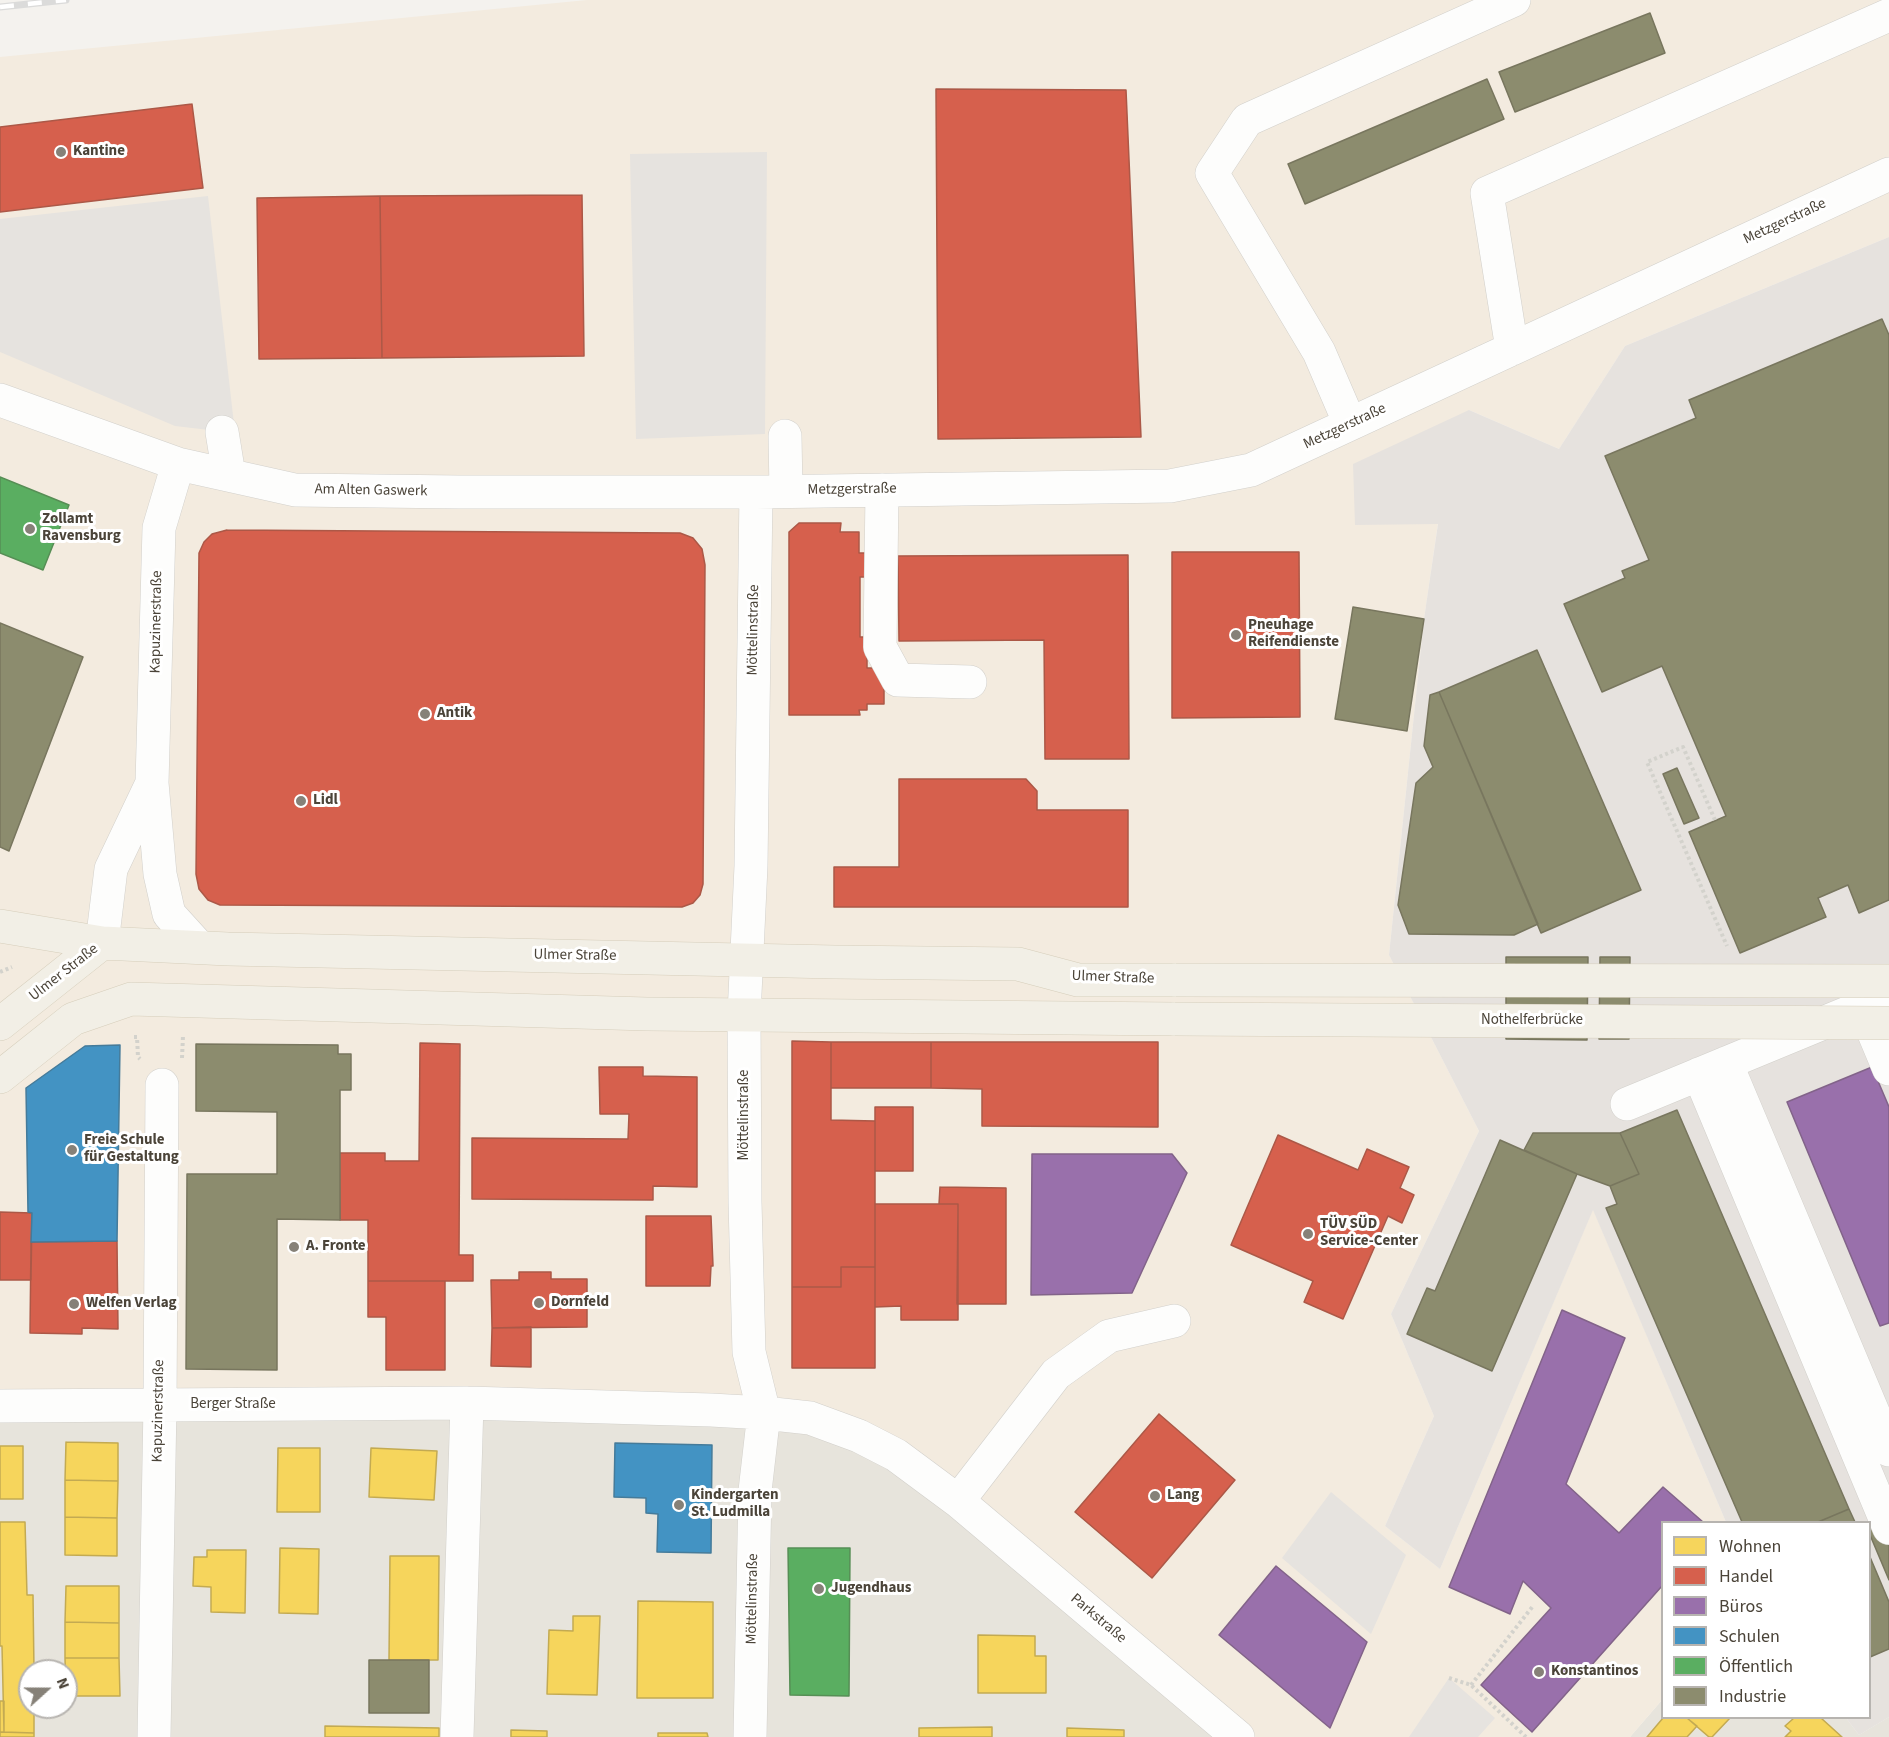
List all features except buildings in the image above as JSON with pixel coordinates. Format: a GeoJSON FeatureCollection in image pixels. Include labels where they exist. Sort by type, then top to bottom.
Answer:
{"type":"FeatureCollection","features":[{"type":"Feature","properties":{"kind":"main road"},"geometry":{"type":"LineString","coordinates":[[0,926],[102,943]]}},
{"type":"Feature","properties":{"kind":"main road","name":"Ulmer Straße"},"geometry":{"type":"LineString","coordinates":[[0,1024],[102,943],[287,952],[1018,964],[1078,980],[1889,981]]}},
{"type":"Feature","properties":{"kind":"main road"},"geometry":{"type":"LineString","coordinates":[[0,1077],[73,1019],[131,999],[744,1015]]}},
{"type":"Feature","properties":{"kind":"main road","name":"Nothelferbrücke"},"geometry":{"type":"LineString","coordinates":[[744,1015],[1175,1019],[1880,1010]]}},
{"type":"Feature","properties":{"kind":"street"},"geometry":{"type":"LineString","coordinates":[[1350,424],[1319,352],[1212,173],[1247,120],[1514,0]]}},
{"type":"Feature","properties":{"kind":"street"},"geometry":{"type":"LineString","coordinates":[[1512,349],[1487,193],[1889,15]]}},
{"type":"Feature","properties":{"kind":"street","name":"Metzgerstraße"},"geometry":{"type":"LineString","coordinates":[[771,491],[1170,486],[1251,470],[1889,174]]}},
{"type":"Feature","properties":{"kind":"street","name":"Am Alten Gaswerk"},"geometry":{"type":"LineString","coordinates":[[0,400],[178,464],[295,489],[459,492],[771,491]]}},
{"type":"Feature","properties":{"kind":"street"},"geometry":{"type":"LineString","coordinates":[[222,432],[229,475]]}},
{"type":"Feature","properties":{"kind":"street","name":"Möttelinstraße"},"geometry":{"type":"LineString","coordinates":[[750,1737],[755,1491],[764,1413],[749,1352],[744,1015],[771,491],[785,436]]}},
{"type":"Feature","properties":{"kind":"street","name":"Kapuzinerstraße"},"geometry":{"type":"LineString","coordinates":[[178,464],[159,528],[153,783],[160,874],[169,914],[199,947]]}},
{"type":"Feature","properties":{"kind":"street"},"geometry":{"type":"LineString","coordinates":[[882,490],[880,647],[898,680],[970,681]]}},
{"type":"Feature","properties":{"kind":"street","name":"Kapuzinerstraße"},"geometry":{"type":"LineString","coordinates":[[102,943],[111,869],[153,783]]}},
{"type":"Feature","properties":{"kind":"street"},"geometry":{"type":"LineString","coordinates":[[1627,1104],[1713,1069],[1880,1010],[1889,1069]]}},
{"type":"Feature","properties":{"kind":"street"},"geometry":{"type":"LineString","coordinates":[[1713,1069],[1889,1450]]}},
{"type":"Feature","properties":{"kind":"street"},"geometry":{"type":"LineString","coordinates":[[1713,1069],[1889,1528]]}},
{"type":"Feature","properties":{"kind":"street","name":"Kapuzinerstraße"},"geometry":{"type":"LineString","coordinates":[[154,1737],[160,1405],[162,1085]]}},
{"type":"Feature","properties":{"kind":"street"},"geometry":{"type":"LineString","coordinates":[[958,1501],[1056,1374],[1109,1336],[1174,1322]]}},
{"type":"Feature","properties":{"kind":"street"},"geometry":{"type":"LineString","coordinates":[[457,1737],[467,1403]]}},
{"type":"Feature","properties":{"kind":"street","name":"Berger Straße"},"geometry":{"type":"LineString","coordinates":[[0,1406],[467,1403],[764,1413]]}},
{"type":"Feature","properties":{"kind":"street","name":"Parkstraße"},"geometry":{"type":"LineString","coordinates":[[764,1413],[810,1418],[859,1436],[896,1455],[958,1501],[1238,1737]]}},
{"type":"Feature","properties":{"kind":"path"},"geometry":{"type":"LineString","coordinates":[[1715,820],[1683,747],[1647,762],[1728,947]]}},
{"type":"Feature","properties":{"kind":"path"},"geometry":{"type":"LineString","coordinates":[[1470,1685],[1533,1606]]}},
{"type":"Feature","properties":{"kind":"path"},"geometry":{"type":"LineString","coordinates":[[1449,1678],[1470,1685],[1526,1737]]}},
{"type":"Feature","properties":{"kind":"shaded area"},"geometry":{"type":"Polygon","coordinates":[[[587,0],[1889,0],[1889,237],[1625,346],[1559,449],[1469,410],[1438,523],[1424,619],[1389,955],[1479,1131],[1391,1314],[1434,1416],[1385,1526],[1440,1569],[1593,1209],[1726,1521],[1661,1521],[1661,1701],[1630,1737],[1256,1737],[971,1504],[866,1433],[0,1393],[0,57],[587,0]]]}},
{"type":"Feature","properties":{"kind":"shaded area"},"geometry":{"type":"Polygon","coordinates":[[[767,152],[765,434],[636,439],[630,154],[767,152]]]}},
{"type":"Feature","properties":{"kind":"shaded area"},"geometry":{"type":"Polygon","coordinates":[[[208,196],[235,433],[175,426],[0,352],[0,219],[208,196]]]}},
{"type":"Feature","properties":{"kind":"shaded area"},"geometry":{"type":"Polygon","coordinates":[[[1889,237],[1889,1717],[1859,1735],[1847,1719],[1871,1719],[1871,1521],[1726,1521],[1593,1210],[1440,1569],[1385,1526],[1434,1416],[1391,1314],[1479,1131],[1389,955],[1424,619],[1438,524],[1355,525],[1353,464],[1469,410],[1559,449],[1625,346],[1889,237]]]}},
{"type":"Feature","properties":{"kind":"shaded area"},"geometry":{"type":"Polygon","coordinates":[[[0,1393],[768,1406],[971,1504],[1256,1737],[0,1737],[0,1393]]]}},
{"type":"Feature","properties":{"kind":"shaded area"},"geometry":{"type":"Polygon","coordinates":[[[1331,1492],[1406,1555],[1371,1634],[1282,1558],[1331,1492]]]}},
{"type":"Feature","properties":{"kind":"shaded area"},"geometry":{"type":"Polygon","coordinates":[[[1449,1678],[1495,1718],[1478,1737],[1409,1737],[1449,1678]]]}},
{"type":"Feature","properties":{"kind":"shaded area"},"geometry":{"type":"Polygon","coordinates":[[[1661,1701],[1661,1719],[1847,1719],[1859,1735],[1889,1717],[1889,1737],[1630,1737],[1661,1701]]]}},
{"type":"Feature","properties":{"kind":"railway"},"geometry":{"type":"LineString","coordinates":[[0,7],[66,0]]}},
{"type":"Feature","properties":{"kind":"place","name":"Kantine"},"geometry":{"type":"Point","coordinates":[61,152]}},
{"type":"Feature","properties":{"kind":"place","name":"Zollamt Ravensburg"},"geometry":{"type":"Point","coordinates":[30,529]}},
{"type":"Feature","properties":{"kind":"place","name":"Pneuhage Reifendienste"},"geometry":{"type":"Point","coordinates":[1236,635]}},
{"type":"Feature","properties":{"kind":"place","name":"Antik"},"geometry":{"type":"Point","coordinates":[425,714]}},
{"type":"Feature","properties":{"kind":"place","name":"Lidl"},"geometry":{"type":"Point","coordinates":[301,801]}},
{"type":"Feature","properties":{"kind":"place","name":"Freie Schule für Gestaltung"},"geometry":{"type":"Point","coordinates":[72,1150]}},
{"type":"Feature","properties":{"kind":"place","name":"TÜV SÜD Service-Center"},"geometry":{"type":"Point","coordinates":[1308,1234]}},
{"type":"Feature","properties":{"kind":"place","name":"A. Fronte"},"geometry":{"type":"Point","coordinates":[294,1247]}},
{"type":"Feature","properties":{"kind":"place","name":"Dornfeld"},"geometry":{"type":"Point","coordinates":[539,1303]}},
{"type":"Feature","properties":{"kind":"place","name":"Welfen Verlag"},"geometry":{"type":"Point","coordinates":[74,1304]}},
{"type":"Feature","properties":{"kind":"place","name":"Lang"},"geometry":{"type":"Point","coordinates":[1155,1496]}},
{"type":"Feature","properties":{"kind":"place","name":"Kindergarten St. Ludmilla"},"geometry":{"type":"Point","coordinates":[679,1505]}},
{"type":"Feature","properties":{"kind":"place","name":"Jugendhaus"},"geometry":{"type":"Point","coordinates":[819,1589]}},
{"type":"Feature","properties":{"kind":"place","name":"Konstantinos"},"geometry":{"type":"Point","coordinates":[1539,1672]}}]}
